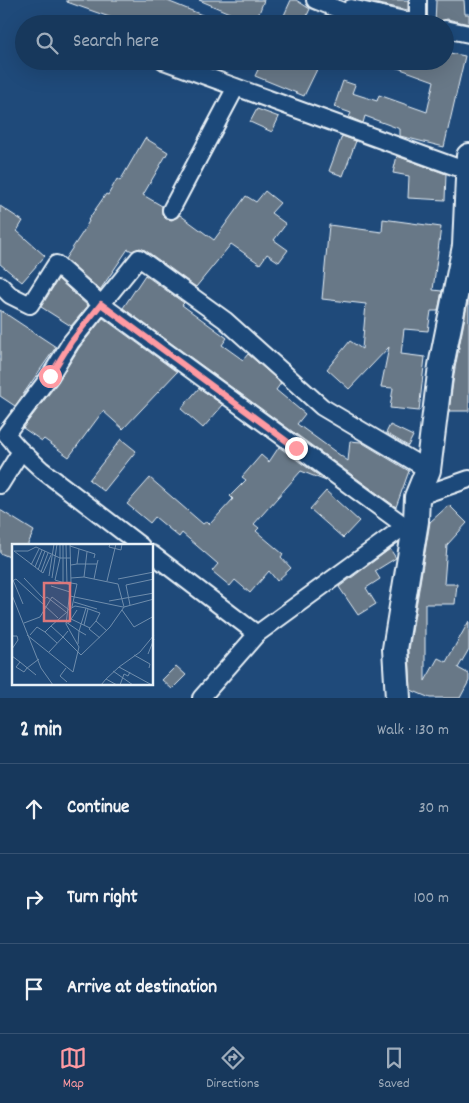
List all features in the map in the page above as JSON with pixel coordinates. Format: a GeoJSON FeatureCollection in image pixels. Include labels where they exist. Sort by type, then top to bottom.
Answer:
{"type":"FeatureCollection","features":[{"type":"Feature","properties":{"kind":"main road"},"geometry":{"type":"LineString","coordinates":[[398,698],[395,649],[410,523],[417,497],[428,470],[441,366],[467,247],[468,164]]}},
{"type":"Feature","properties":{"kind":"street"},"geometry":{"type":"LineString","coordinates":[[315,0],[350,14],[351,4],[391,15]]}},
{"type":"Feature","properties":{"kind":"street"},"geometry":{"type":"LineString","coordinates":[[418,0],[419,15]]}},
{"type":"Feature","properties":{"kind":"street"},"geometry":{"type":"LineString","coordinates":[[454,31],[469,34]]}},
{"type":"Feature","properties":{"kind":"street"},"geometry":{"type":"LineString","coordinates":[[189,70],[468,164]]}},
{"type":"Feature","properties":{"kind":"street"},"geometry":{"type":"LineString","coordinates":[[171,210],[236,87]]}},
{"type":"Feature","properties":{"kind":"street"},"geometry":{"type":"LineString","coordinates":[[21,451],[6,434],[50,376],[71,342],[139,258],[225,320],[322,407],[428,470]]}},
{"type":"Feature","properties":{"kind":"street"},"geometry":{"type":"LineString","coordinates":[[0,286],[10,295],[30,305],[56,264],[101,304],[410,523],[257,634],[201,698]]}},
{"type":"Feature","properties":{"kind":"street"},"geometry":{"type":"LineString","coordinates":[[0,430],[42,470],[138,544]]}},
{"type":"Feature","properties":{"kind":"street"},"geometry":{"type":"LineString","coordinates":[[0,486],[21,451]]}},
{"type":"Feature","properties":{"kind":"street"},"geometry":{"type":"LineString","coordinates":[[417,497],[469,479]]}},
{"type":"Feature","properties":{"kind":"street"},"geometry":{"type":"LineString","coordinates":[[154,556],[257,634]]}},
{"type":"Feature","properties":{"kind":"building"},"geometry":{"type":"Polygon","coordinates":[[[67,0],[165,0],[202,15],[104,15],[67,2],[67,0]]]}},
{"type":"Feature","properties":{"kind":"building"},"geometry":{"type":"Polygon","coordinates":[[[199,0],[264,0],[258,15],[234,15],[199,0]]]}},
{"type":"Feature","properties":{"kind":"building"},"geometry":{"type":"Polygon","coordinates":[[[291,0],[296,0],[310,9],[307,15],[284,15],[291,0]]]}},
{"type":"Feature","properties":{"kind":"building"},"geometry":{"type":"Polygon","coordinates":[[[408,0],[408,10],[364,1],[408,0]]]}},
{"type":"Feature","properties":{"kind":"building"},"geometry":{"type":"Polygon","coordinates":[[[436,0],[464,0],[465,14],[469,14],[469,24],[454,21],[454,15],[435,15],[436,0]]]}},
{"type":"Feature","properties":{"kind":"building"},"geometry":{"type":"Polygon","coordinates":[[[454,54],[465,56],[444,147],[400,136],[400,129],[365,116],[363,123],[349,117],[351,113],[334,107],[343,81],[355,85],[352,93],[377,101],[379,95],[427,112],[434,81],[403,70],[454,70],[454,54]]]}},
{"type":"Feature","properties":{"kind":"building"},"geometry":{"type":"Polygon","coordinates":[[[258,70],[317,70],[304,96],[255,76],[258,70]]]}},
{"type":"Feature","properties":{"kind":"building"},"geometry":{"type":"Polygon","coordinates":[[[257,109],[279,117],[272,132],[250,122],[257,109]]]}},
{"type":"Feature","properties":{"kind":"building"},"geometry":{"type":"Polygon","coordinates":[[[342,136],[356,141],[343,176],[329,171],[342,136]]]}},
{"type":"Feature","properties":{"kind":"building"},"geometry":{"type":"Polygon","coordinates":[[[145,138],[168,152],[143,195],[162,206],[162,215],[166,219],[172,220],[180,215],[214,240],[246,196],[256,202],[265,191],[280,203],[271,213],[286,224],[274,240],[288,250],[279,262],[267,254],[260,264],[231,244],[196,287],[145,250],[140,248],[132,251],[128,249],[100,290],[65,259],[106,194],[108,195],[117,179],[120,181],[145,138]]]}},
{"type":"Feature","properties":{"kind":"building"},"geometry":{"type":"Polygon","coordinates":[[[397,156],[446,174],[445,200],[408,198],[409,176],[393,173],[397,156]]]}},
{"type":"Feature","properties":{"kind":"building"},"geometry":{"type":"Polygon","coordinates":[[[0,206],[23,221],[17,231],[45,256],[22,282],[0,264],[0,206]]]}},
{"type":"Feature","properties":{"kind":"building"},"geometry":{"type":"Polygon","coordinates":[[[383,219],[441,227],[433,290],[442,291],[438,311],[431,311],[428,331],[404,329],[401,354],[425,357],[419,411],[390,408],[393,388],[381,387],[389,347],[349,389],[327,369],[350,341],[362,349],[366,304],[322,299],[329,225],[382,232],[383,219]]]}},
{"type":"Feature","properties":{"kind":"building"},"geometry":{"type":"Polygon","coordinates":[[[145,275],[184,303],[182,305],[227,338],[222,345],[243,360],[248,354],[281,383],[276,390],[305,414],[297,424],[348,461],[350,441],[361,442],[409,471],[396,507],[123,308],[145,275]]]}},
{"type":"Feature","properties":{"kind":"building"},"geometry":{"type":"Polygon","coordinates":[[[58,279],[88,306],[71,326],[41,307],[58,279]]]}},
{"type":"Feature","properties":{"kind":"building"},"geometry":{"type":"Polygon","coordinates":[[[469,296],[469,411],[449,411],[455,368],[469,296]]]}},
{"type":"Feature","properties":{"kind":"building"},"geometry":{"type":"Polygon","coordinates":[[[0,310],[56,347],[15,406],[0,396],[0,310]]]}},
{"type":"Feature","properties":{"kind":"building"},"geometry":{"type":"Polygon","coordinates":[[[103,318],[177,372],[123,429],[103,411],[69,457],[44,439],[42,441],[23,428],[58,382],[79,348],[103,318]]]}},
{"type":"Feature","properties":{"kind":"building"},"geometry":{"type":"Polygon","coordinates":[[[199,388],[223,405],[203,428],[181,409],[199,388]]]}},
{"type":"Feature","properties":{"kind":"building"},"geometry":{"type":"Polygon","coordinates":[[[390,425],[413,436],[408,446],[386,433],[390,425]]]}},
{"type":"Feature","properties":{"kind":"building"},"geometry":{"type":"Polygon","coordinates":[[[121,439],[136,451],[104,491],[89,480],[121,439]]]}},
{"type":"Feature","properties":{"kind":"building"},"geometry":{"type":"Polygon","coordinates":[[[279,447],[326,481],[301,471],[254,524],[259,528],[256,531],[283,554],[281,557],[291,568],[277,581],[269,571],[250,593],[235,580],[230,586],[212,571],[218,564],[182,533],[179,537],[155,517],[150,523],[127,504],[150,478],[203,524],[207,521],[210,524],[233,499],[230,496],[246,480],[242,477],[261,455],[269,462],[279,447]]]}},
{"type":"Feature","properties":{"kind":"building"},"geometry":{"type":"Polygon","coordinates":[[[326,491],[359,521],[343,538],[310,509],[326,491]]]}},
{"type":"Feature","properties":{"kind":"building"},"geometry":{"type":"Polygon","coordinates":[[[449,505],[467,523],[447,545],[444,584],[457,584],[455,604],[425,604],[425,681],[438,658],[446,662],[469,621],[469,649],[458,668],[469,674],[469,681],[460,698],[430,698],[411,690],[409,650],[430,522],[449,505]]]}},
{"type":"Feature","properties":{"kind":"building"},"geometry":{"type":"Polygon","coordinates":[[[0,510],[34,531],[28,544],[12,544],[12,558],[0,553],[0,510]]]}},
{"type":"Feature","properties":{"kind":"building"},"geometry":{"type":"Polygon","coordinates":[[[390,549],[396,558],[375,571],[380,579],[366,588],[376,604],[358,615],[339,587],[390,549]]]}},
{"type":"Feature","properties":{"kind":"building"},"geometry":{"type":"Polygon","coordinates":[[[176,666],[186,675],[172,689],[162,680],[176,666]]]}},
{"type":"Feature","properties":{"kind":"route"},"geometry":{"type":"LineString","coordinates":[[50,376],[71,342],[101,304],[296,448]]}}]}
